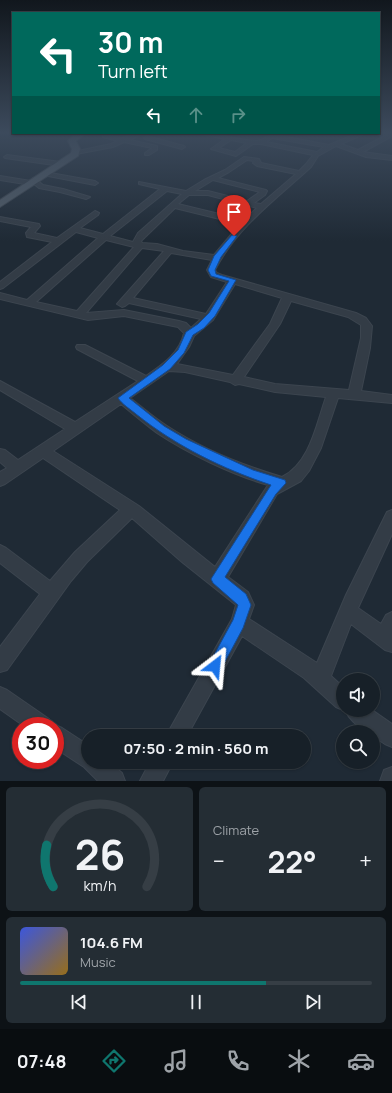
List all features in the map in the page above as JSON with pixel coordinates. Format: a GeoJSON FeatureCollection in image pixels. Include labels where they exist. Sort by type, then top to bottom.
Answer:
{"type":"FeatureCollection","features":[{"type":"Feature","properties":{"kind":"main road"},"geometry":{"type":"LineString","coordinates":[[0,204],[53,168]]}},
{"type":"Feature","properties":{"kind":"street"},"geometry":{"type":"LineString","coordinates":[[79,315],[137,250],[139,246],[137,241],[141,235],[158,222],[173,205],[187,193],[231,168]]}},
{"type":"Feature","properties":{"kind":"street"},"geometry":{"type":"LineString","coordinates":[[277,168],[300,173]]}},
{"type":"Feature","properties":{"kind":"street"},"geometry":{"type":"LineString","coordinates":[[304,168],[246,223],[216,258],[211,270],[212,273],[219,277],[352,315],[364,321],[366,325],[366,335],[354,394]]}},
{"type":"Feature","properties":{"kind":"street"},"geometry":{"type":"LineString","coordinates":[[45,174],[96,183]]}},
{"type":"Feature","properties":{"kind":"street"},"geometry":{"type":"LineString","coordinates":[[0,178],[33,181],[41,187],[61,190],[86,197]]}},
{"type":"Feature","properties":{"kind":"street"},"geometry":{"type":"LineString","coordinates":[[212,178],[264,191],[263,194],[249,203]]}},
{"type":"Feature","properties":{"kind":"street"},"geometry":{"type":"LineString","coordinates":[[141,183],[187,193],[208,194],[262,207]]}},
{"type":"Feature","properties":{"kind":"street"},"geometry":{"type":"LineString","coordinates":[[29,303],[103,238],[166,188]]}},
{"type":"Feature","properties":{"kind":"street"},"geometry":{"type":"LineString","coordinates":[[173,205],[246,223]]}},
{"type":"Feature","properties":{"kind":"street"},"geometry":{"type":"LineString","coordinates":[[0,286],[95,213]]}},
{"type":"Feature","properties":{"kind":"street"},"geometry":{"type":"LineString","coordinates":[[0,219],[36,226],[30,235],[60,241]]}},
{"type":"Feature","properties":{"kind":"street"},"geometry":{"type":"LineString","coordinates":[[75,229],[103,238],[139,246],[157,247],[216,258]]}},
{"type":"Feature","properties":{"kind":"street"},"geometry":{"type":"LineString","coordinates":[[114,313],[169,250]]}},
{"type":"Feature","properties":{"kind":"street"},"geometry":{"type":"LineString","coordinates":[[0,480],[166,367],[181,351],[189,334],[209,318],[233,280]]}},
{"type":"Feature","properties":{"kind":"street"},"geometry":{"type":"LineString","coordinates":[[235,381],[274,324],[288,296]]}},
{"type":"Feature","properties":{"kind":"street"},"geometry":{"type":"LineString","coordinates":[[2,299],[29,303],[79,315],[96,317],[114,313],[124,313],[175,323],[186,328],[189,334]]}},
{"type":"Feature","properties":{"kind":"street"},"geometry":{"type":"LineString","coordinates":[[126,299],[209,318]]}},
{"type":"Feature","properties":{"kind":"street"},"geometry":{"type":"LineString","coordinates":[[80,347],[147,381]]}},
{"type":"Feature","properties":{"kind":"street"},"geometry":{"type":"LineString","coordinates":[[166,367],[185,368],[235,381],[274,388],[354,394],[392,399]]}},
{"type":"Feature","properties":{"kind":"street"},"geometry":{"type":"LineString","coordinates":[[0,385],[76,429]]}},
{"type":"Feature","properties":{"kind":"street"},"geometry":{"type":"LineString","coordinates":[[217,579],[272,490],[281,483],[295,477],[305,466],[333,393]]}},
{"type":"Feature","properties":{"kind":"street"},"geometry":{"type":"LineString","coordinates":[[122,398],[161,429],[182,442],[250,474],[281,483]]}},
{"type":"Feature","properties":{"kind":"street"},"geometry":{"type":"LineString","coordinates":[[43,451],[131,509],[188,557],[242,598],[245,605],[238,623],[180,729]]}},
{"type":"Feature","properties":{"kind":"street"},"geometry":{"type":"LineString","coordinates":[[0,454],[18,468]]}},
{"type":"Feature","properties":{"kind":"street"},"geometry":{"type":"LineString","coordinates":[[0,663],[76,562],[131,509]]}},
{"type":"Feature","properties":{"kind":"street"},"geometry":{"type":"LineString","coordinates":[[320,678],[348,611],[392,517]]}},
{"type":"Feature","properties":{"kind":"street"},"geometry":{"type":"LineString","coordinates":[[0,553],[52,593]]}},
{"type":"Feature","properties":{"kind":"street"},"geometry":{"type":"LineString","coordinates":[[348,611],[388,640],[392,621]]}},
{"type":"Feature","properties":{"kind":"street"},"geometry":{"type":"LineString","coordinates":[[238,623],[320,678],[336,693]]}},
{"type":"Feature","properties":{"kind":"street"},"geometry":{"type":"LineString","coordinates":[[0,697],[29,717]]}},
{"type":"Feature","properties":{"kind":"street"},"geometry":{"type":"LineString","coordinates":[[365,717],[392,737]]}},
{"type":"Feature","properties":{"kind":"street"},"geometry":{"type":"LineString","coordinates":[[64,741],[81,753]]}},
{"type":"Feature","properties":{"kind":"street"},"geometry":{"type":"LineString","coordinates":[[101,769],[114,781]]}},
{"type":"Feature","properties":{"kind":"street"},"geometry":{"type":"LineString","coordinates":[[151,781],[158,769]]}},
{"type":"Feature","properties":{"kind":"route"},"geometry":{"type":"LineString","coordinates":[[215,666],[243,613],[245,605],[242,598],[217,579],[272,490],[281,483],[250,474],[182,442],[161,429],[122,398],[166,367],[176,358],[185,345],[189,334],[208,320],[233,280],[214,275],[211,270],[215,260],[234,236]]}}]}
